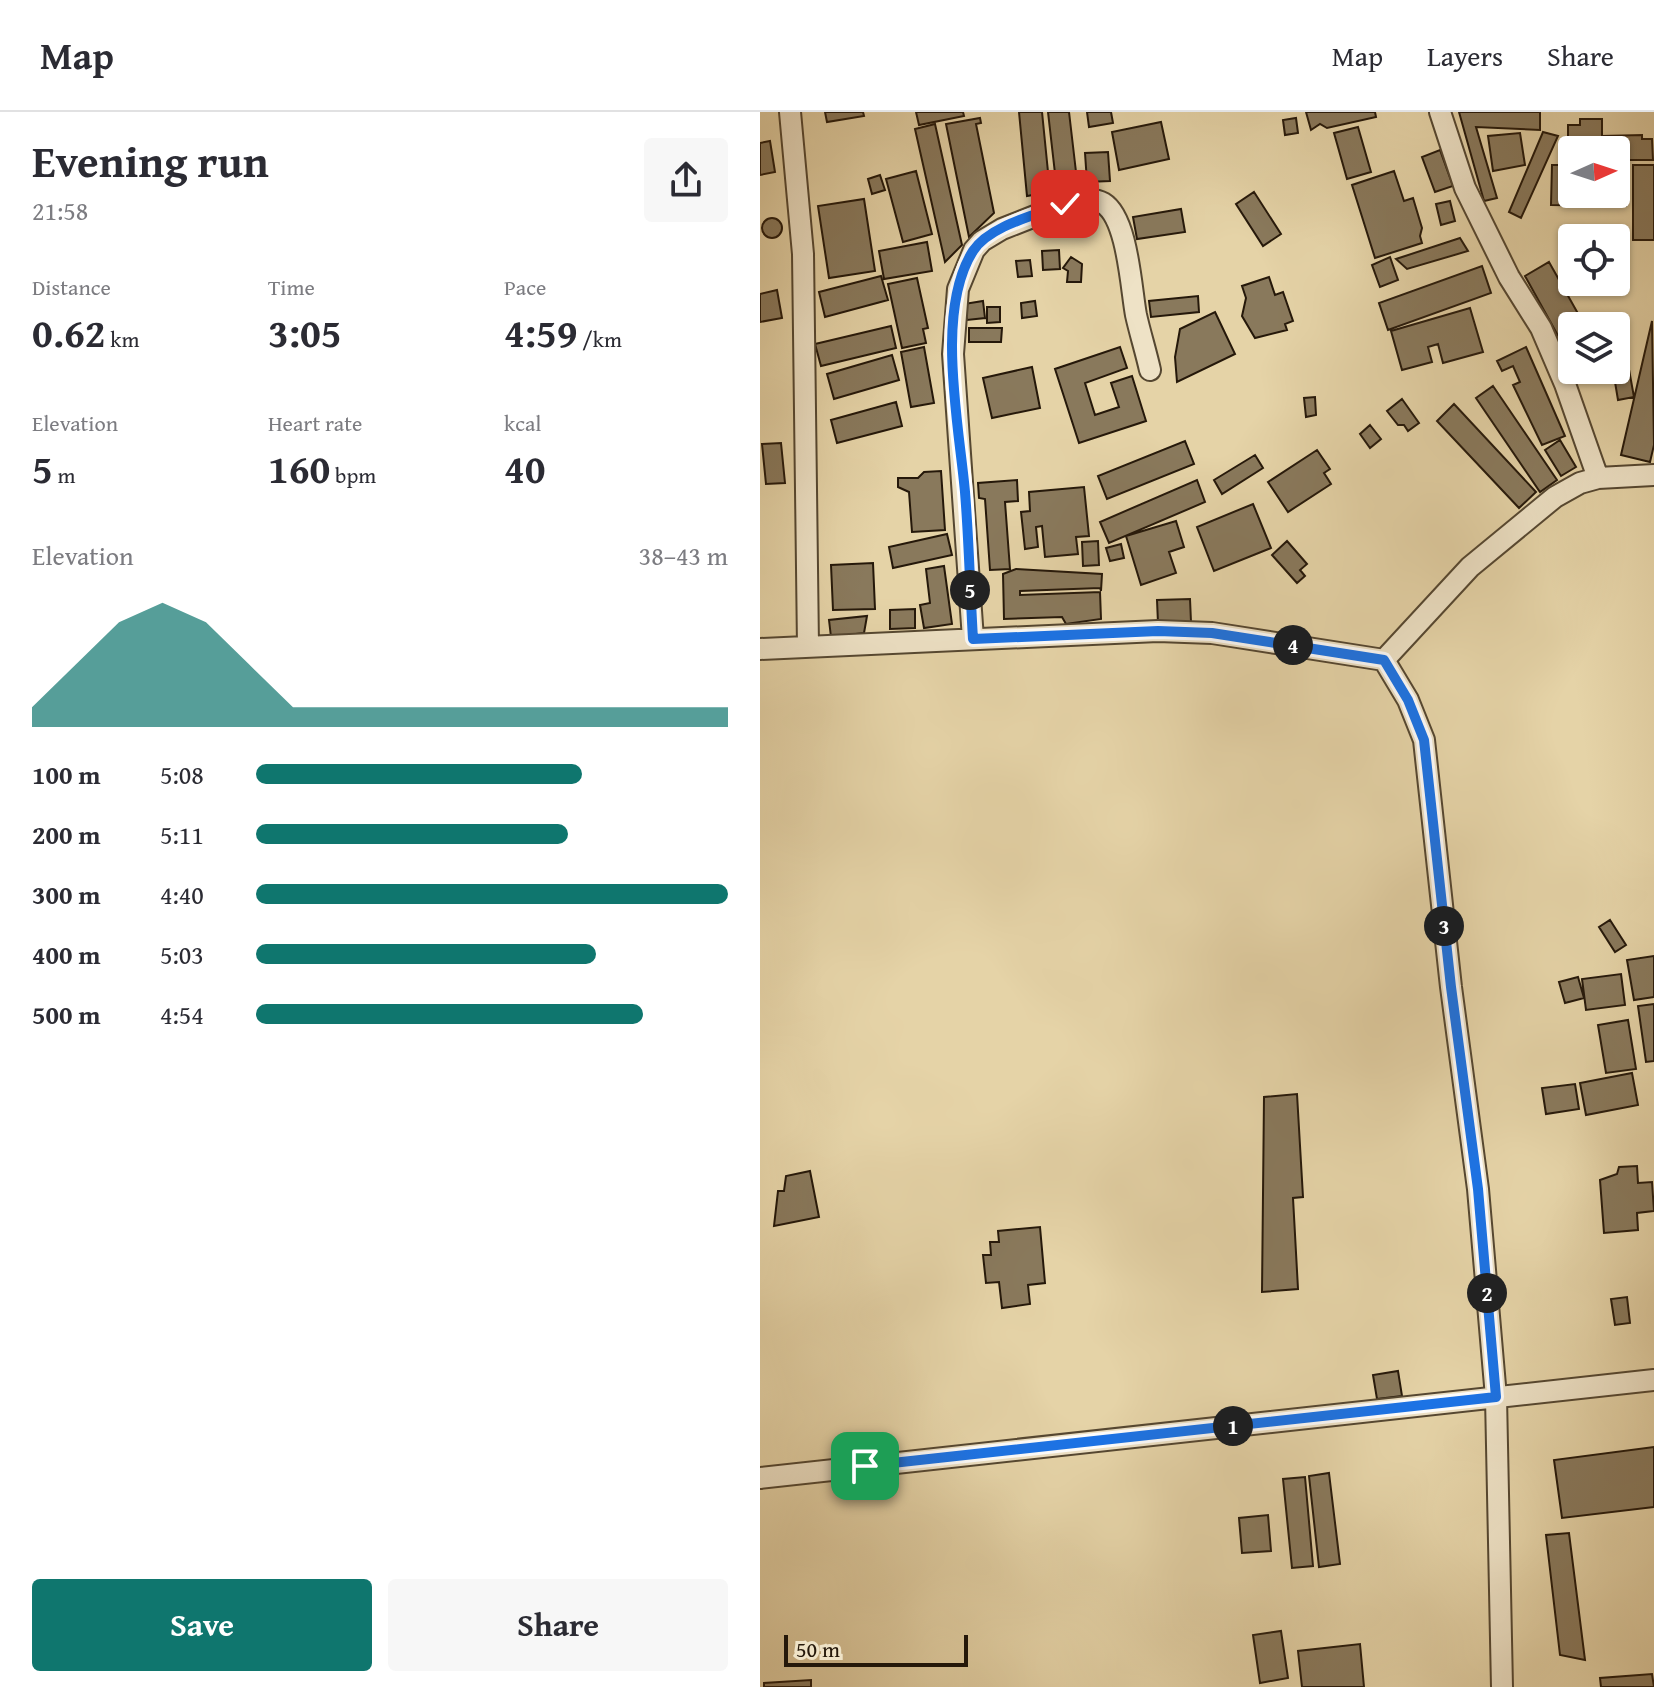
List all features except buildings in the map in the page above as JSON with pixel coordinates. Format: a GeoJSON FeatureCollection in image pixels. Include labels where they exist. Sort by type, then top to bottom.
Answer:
{"type":"FeatureCollection","features":[{"type":"Feature","properties":{"kind":"street"},"geometry":{"type":"LineString","coordinates":[[790,112],[803,254],[808,646]]}},
{"type":"Feature","properties":{"kind":"street"},"geometry":{"type":"LineString","coordinates":[[1440,112],[1465,188],[1509,277],[1541,328],[1565,384],[1598,478]]}},
{"type":"Feature","properties":{"kind":"street"},"geometry":{"type":"LineString","coordinates":[[973,639],[953,354],[958,289],[974,250],[1002,229],[1073,201],[1083,199],[1103,203],[1115,216],[1127,256],[1136,315],[1150,370]]}},
{"type":"Feature","properties":{"kind":"street"},"geometry":{"type":"LineString","coordinates":[[1384,660],[1470,567],[1555,497],[1580,483],[1598,478],[1654,475]]}},
{"type":"Feature","properties":{"kind":"street"},"geometry":{"type":"LineString","coordinates":[[760,649],[1158,631],[1212,633],[1384,660]]}},
{"type":"Feature","properties":{"kind":"street"},"geometry":{"type":"LineString","coordinates":[[1384,660],[1408,700],[1424,740],[1451,987],[1478,1189],[1496,1397],[1502,1687]]}},
{"type":"Feature","properties":{"kind":"street"},"geometry":{"type":"LineString","coordinates":[[760,1478],[1654,1380]]}},
{"type":"Feature","properties":{"kind":"route"},"geometry":{"type":"LineString","coordinates":[[865,1466],[1496,1397],[1478,1189],[1451,987],[1424,740],[1408,700],[1384,660],[1212,633],[1158,631],[973,639],[953,354],[958,289],[965,267],[982,241],[1002,229],[1065,204]]}}]}
